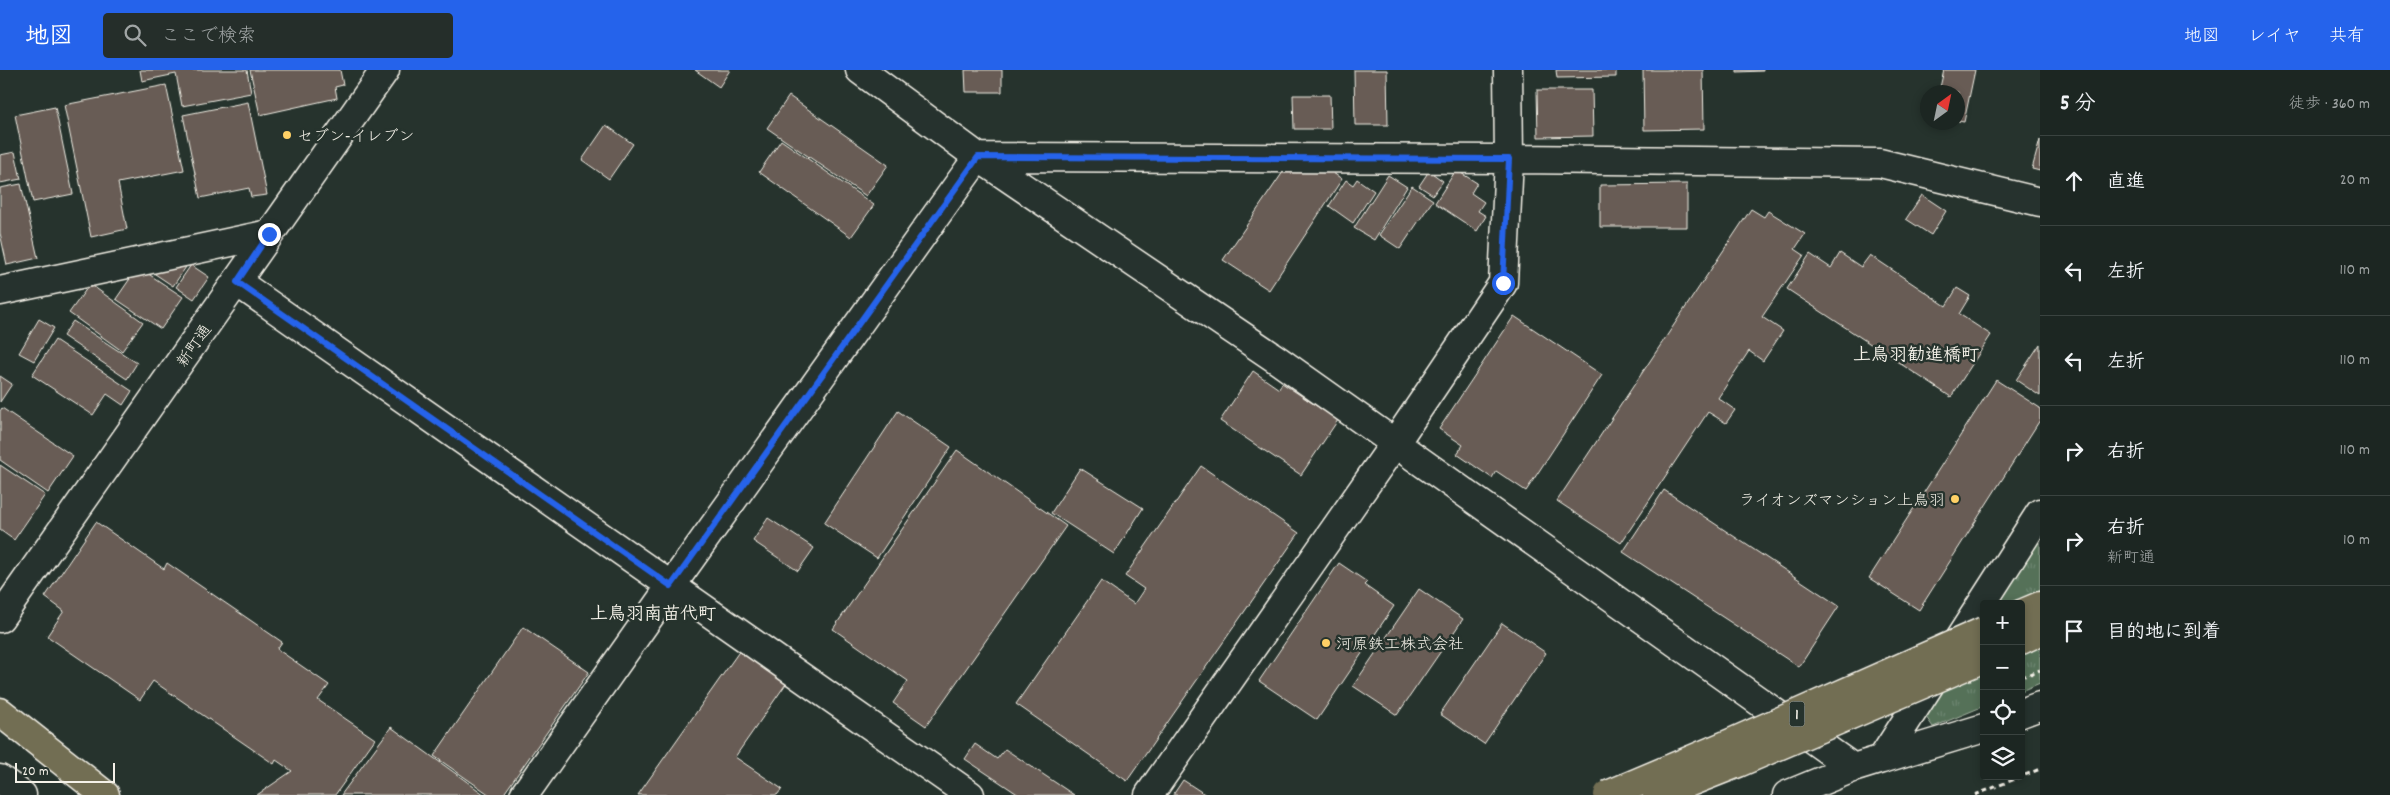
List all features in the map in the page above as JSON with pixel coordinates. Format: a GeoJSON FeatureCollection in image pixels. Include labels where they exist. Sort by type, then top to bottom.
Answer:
{"type":"FeatureCollection","features":[{"type":"Feature","properties":{"kind":"highway"},"geometry":{"type":"LineString","coordinates":[[2025,612],[2040,606]]}},
{"type":"Feature","properties":{"kind":"highway"},"geometry":{"type":"LineString","coordinates":[[2025,638],[2040,632]]}},
{"type":"Feature","properties":{"kind":"highway","name":"1"},"geometry":{"type":"LineString","coordinates":[[1608,795],[1731,743],[1980,633]]}},
{"type":"Feature","properties":{"kind":"highway"},"geometry":{"type":"LineString","coordinates":[[2024,645],[2040,639]]}},
{"type":"Feature","properties":{"kind":"highway","name":"1"},"geometry":{"type":"LineString","coordinates":[[1657,795],[1738,763],[1980,660]]}},
{"type":"Feature","properties":{"kind":"highway"},"geometry":{"type":"LineString","coordinates":[[0,712],[106,795]]}},
{"type":"Feature","properties":{"kind":"street","name":"新町通"},"geometry":{"type":"LineString","coordinates":[[0,618],[384,70]]}},
{"type":"Feature","properties":{"kind":"street"},"geometry":{"type":"LineString","coordinates":[[860,70],[978,157],[1279,360],[1853,768]]}},
{"type":"Feature","properties":{"kind":"street"},"geometry":{"type":"LineString","coordinates":[[1149,795],[1395,442],[1503,283],[1509,159],[1508,70]]}},
{"type":"Feature","properties":{"kind":"street"},"geometry":{"type":"LineString","coordinates":[[978,157],[1509,159],[1880,164],[2040,202]]}},
{"type":"Feature","properties":{"kind":"street"},"geometry":{"type":"LineString","coordinates":[[524,795],[978,157]]}},
{"type":"Feature","properties":{"kind":"street"},"geometry":{"type":"LineString","coordinates":[[0,291],[269,234]]}},
{"type":"Feature","properties":{"kind":"street"},"geometry":{"type":"LineString","coordinates":[[237,282],[970,795]]}},
{"type":"Feature","properties":{"kind":"street"},"geometry":{"type":"LineString","coordinates":[[1882,759],[2040,512]]}},
{"type":"Feature","properties":{"kind":"street"},"geometry":{"type":"LineString","coordinates":[[2025,712],[2040,706]]}},
{"type":"Feature","properties":{"kind":"street"},"geometry":{"type":"LineString","coordinates":[[1787,795],[1853,768],[1980,729]]}},
{"type":"Feature","properties":{"kind":"street"},"geometry":{"type":"LineString","coordinates":[[0,779],[22,795]]}},
{"type":"Feature","properties":{"kind":"path"},"geometry":{"type":"LineString","coordinates":[[2025,676],[2040,670]]}},
{"type":"Feature","properties":{"kind":"path"},"geometry":{"type":"LineString","coordinates":[[1975,795],[2040,769]]}},
{"type":"Feature","properties":{"kind":"green space"},"geometry":{"type":"Polygon","coordinates":[[[2040,528],[2040,683],[2025,689],[2025,600],[1995,600],[2040,528]]]}},
{"type":"Feature","properties":{"kind":"green space"},"geometry":{"type":"Polygon","coordinates":[[[1980,624],[1980,708],[1933,727],[1924,714],[1980,624]]]}},
{"type":"Feature","properties":{"kind":"building"},"geometry":{"type":"Polygon","coordinates":[[[140,70],[247,70],[251,93],[182,106],[176,74],[142,81],[140,70]]]}},
{"type":"Feature","properties":{"kind":"building"},"geometry":{"type":"Polygon","coordinates":[[[250,70],[340,70],[343,85],[335,87],[337,98],[260,115],[250,70]]]}},
{"type":"Feature","properties":{"kind":"building"},"geometry":{"type":"Polygon","coordinates":[[[695,70],[730,70],[719,87],[695,70]]]}},
{"type":"Feature","properties":{"kind":"building"},"geometry":{"type":"Polygon","coordinates":[[[965,70],[1002,70],[1002,92],[966,92],[965,70]]]}},
{"type":"Feature","properties":{"kind":"building"},"geometry":{"type":"Polygon","coordinates":[[[1354,70],[1387,70],[1388,125],[1355,125],[1354,70]]]}},
{"type":"Feature","properties":{"kind":"building"},"geometry":{"type":"Polygon","coordinates":[[[1556,70],[1616,70],[1616,77],[1557,78],[1556,70]]]}},
{"type":"Feature","properties":{"kind":"building"},"geometry":{"type":"Polygon","coordinates":[[[1643,70],[1703,70],[1704,129],[1644,130],[1643,70]]]}},
{"type":"Feature","properties":{"kind":"building"},"geometry":{"type":"Polygon","coordinates":[[[1737,70],[1763,70],[1763,71],[1737,72],[1737,70]]]}},
{"type":"Feature","properties":{"kind":"building"},"geometry":{"type":"Polygon","coordinates":[[[1944,70],[1975,70],[1965,117],[1965,85],[1941,85],[1944,70]]]}},
{"type":"Feature","properties":{"kind":"building"},"geometry":{"type":"Polygon","coordinates":[[[166,85],[184,170],[118,183],[127,229],[91,237],[64,105],[166,85]]]}},
{"type":"Feature","properties":{"kind":"building"},"geometry":{"type":"Polygon","coordinates":[[[1537,90],[1592,90],[1593,136],[1538,137],[1537,90]]]}},
{"type":"Feature","properties":{"kind":"building"},"geometry":{"type":"Polygon","coordinates":[[[1293,95],[1330,95],[1331,129],[1294,129],[1293,95]]]}},
{"type":"Feature","properties":{"kind":"building"},"geometry":{"type":"Polygon","coordinates":[[[789,96],[888,165],[866,196],[767,128],[789,96]]]}},
{"type":"Feature","properties":{"kind":"building"},"geometry":{"type":"Polygon","coordinates":[[[248,102],[267,195],[251,197],[249,188],[200,198],[183,115],[248,102]]]}},
{"type":"Feature","properties":{"kind":"building"},"geometry":{"type":"Polygon","coordinates":[[[55,107],[73,194],[33,202],[15,115],[55,107]]]}},
{"type":"Feature","properties":{"kind":"building"},"geometry":{"type":"Polygon","coordinates":[[[606,125],[633,144],[609,179],[582,160],[606,125]]]}},
{"type":"Feature","properties":{"kind":"building"},"geometry":{"type":"Polygon","coordinates":[[[781,140],[874,205],[851,237],[759,172],[781,140]]]}},
{"type":"Feature","properties":{"kind":"building"},"geometry":{"type":"Polygon","coordinates":[[[2040,140],[2040,171],[2032,169],[2040,140]]]}},
{"type":"Feature","properties":{"kind":"building"},"geometry":{"type":"Polygon","coordinates":[[[15,152],[21,179],[0,183],[0,155],[15,152]]]}},
{"type":"Feature","properties":{"kind":"building"},"geometry":{"type":"Polygon","coordinates":[[[1327,169],[1342,179],[1269,290],[1223,260],[1283,172],[1327,169]]]}},
{"type":"Feature","properties":{"kind":"building"},"geometry":{"type":"Polygon","coordinates":[[[1456,170],[1477,183],[1471,193],[1484,202],[1478,211],[1486,216],[1477,231],[1435,203],[1456,170]]]}},
{"type":"Feature","properties":{"kind":"building"},"geometry":{"type":"Polygon","coordinates":[[[1429,171],[1443,181],[1433,195],[1419,186],[1429,171]]]}},
{"type":"Feature","properties":{"kind":"building"},"geometry":{"type":"Polygon","coordinates":[[[1388,175],[1407,187],[1374,240],[1354,228],[1388,175]]]}},
{"type":"Feature","properties":{"kind":"building"},"geometry":{"type":"Polygon","coordinates":[[[1357,179],[1374,191],[1353,223],[1329,206],[1346,180],[1353,185],[1357,179]]]}},
{"type":"Feature","properties":{"kind":"building"},"geometry":{"type":"Polygon","coordinates":[[[21,184],[38,258],[7,265],[0,233],[0,188],[21,184]]]}},
{"type":"Feature","properties":{"kind":"building"},"geometry":{"type":"Polygon","coordinates":[[[1687,184],[1687,227],[1600,227],[1600,185],[1687,184]]]}},
{"type":"Feature","properties":{"kind":"building"},"geometry":{"type":"Polygon","coordinates":[[[1412,186],[1433,200],[1400,249],[1379,235],[1412,186]]]}},
{"type":"Feature","properties":{"kind":"building"},"geometry":{"type":"Polygon","coordinates":[[[1922,195],[1946,211],[1931,235],[1906,219],[1922,195]]]}},
{"type":"Feature","properties":{"kind":"building"},"geometry":{"type":"Polygon","coordinates":[[[1751,209],[1764,217],[1768,211],[1805,234],[1795,249],[1804,255],[1762,317],[1783,331],[1763,361],[1749,351],[1718,398],[1735,410],[1726,423],[1708,412],[1621,543],[1557,501],[1751,209]]]}},
{"type":"Feature","properties":{"kind":"building"},"geometry":{"type":"Polygon","coordinates":[[[1840,253],[1861,267],[1870,255],[1946,306],[1957,288],[1970,296],[1959,314],[1991,335],[1951,397],[1787,289],[1810,254],[1831,268],[1840,253]]]}},
{"type":"Feature","properties":{"kind":"building"},"geometry":{"type":"Polygon","coordinates":[[[188,264],[173,286],[149,270],[188,264]]]}},
{"type":"Feature","properties":{"kind":"building"},"geometry":{"type":"Polygon","coordinates":[[[191,265],[209,277],[194,299],[176,287],[191,265]]]}},
{"type":"Feature","properties":{"kind":"building"},"geometry":{"type":"Polygon","coordinates":[[[138,267],[183,297],[161,329],[116,299],[138,267]]]}},
{"type":"Feature","properties":{"kind":"building"},"geometry":{"type":"Polygon","coordinates":[[[90,284],[143,322],[122,351],[69,313],[90,284]]]}},
{"type":"Feature","properties":{"kind":"building"},"geometry":{"type":"Polygon","coordinates":[[[1514,316],[1602,375],[1526,491],[1496,471],[1492,478],[1457,454],[1463,445],[1439,429],[1514,316]]]}},
{"type":"Feature","properties":{"kind":"building"},"geometry":{"type":"Polygon","coordinates":[[[39,319],[54,328],[34,361],[19,353],[39,319]]]}},
{"type":"Feature","properties":{"kind":"building"},"geometry":{"type":"Polygon","coordinates":[[[73,321],[137,363],[127,379],[63,336],[73,321]]]}},
{"type":"Feature","properties":{"kind":"building"},"geometry":{"type":"Polygon","coordinates":[[[55,340],[132,391],[123,405],[107,394],[93,415],[32,375],[55,340]]]}},
{"type":"Feature","properties":{"kind":"building"},"geometry":{"type":"Polygon","coordinates":[[[2040,344],[2040,396],[2016,380],[2040,344]]]}},
{"type":"Feature","properties":{"kind":"building"},"geometry":{"type":"Polygon","coordinates":[[[1253,371],[1279,389],[1282,383],[1338,420],[1301,475],[1220,421],[1253,371]]]}},
{"type":"Feature","properties":{"kind":"building"},"geometry":{"type":"Polygon","coordinates":[[[0,376],[12,384],[0,402],[0,376]]]}},
{"type":"Feature","properties":{"kind":"building","name":"ライオンズマンション上鳥羽"},"geometry":{"type":"Polygon","coordinates":[[[1996,380],[2040,408],[2040,420],[1919,610],[1869,578],[1996,380]]]}},
{"type":"Feature","properties":{"kind":"building"},"geometry":{"type":"Polygon","coordinates":[[[2,408],[73,456],[48,493],[0,460],[0,411],[2,408]]]}},
{"type":"Feature","properties":{"kind":"building"},"geometry":{"type":"Polygon","coordinates":[[[898,411],[951,447],[877,558],[824,523],[898,411]]]}},
{"type":"Feature","properties":{"kind":"building"},"geometry":{"type":"Polygon","coordinates":[[[957,450],[1066,526],[926,726],[893,703],[908,681],[833,629],[957,450]]]}},
{"type":"Feature","properties":{"kind":"building"},"geometry":{"type":"Polygon","coordinates":[[[0,465],[45,495],[14,540],[0,530],[0,465]]]}},
{"type":"Feature","properties":{"kind":"building"},"geometry":{"type":"Polygon","coordinates":[[[1201,466],[1299,533],[1127,781],[1016,704],[1101,581],[1134,604],[1144,589],[1125,576],[1201,466]]]}},
{"type":"Feature","properties":{"kind":"building"},"geometry":{"type":"Polygon","coordinates":[[[1080,468],[1143,508],[1114,554],[1051,513],[1080,468]]]}},
{"type":"Feature","properties":{"kind":"building"},"geometry":{"type":"Polygon","coordinates":[[[1664,490],[1839,606],[1799,667],[1623,552],[1664,490]]]}},
{"type":"Feature","properties":{"kind":"building"},"geometry":{"type":"Polygon","coordinates":[[[768,518],[814,548],[798,571],[753,541],[768,518]]]}},
{"type":"Feature","properties":{"kind":"building"},"geometry":{"type":"Polygon","coordinates":[[[96,522],[164,569],[167,563],[282,642],[277,649],[329,685],[318,700],[375,739],[335,795],[257,795],[292,771],[276,760],[274,764],[153,681],[140,700],[47,636],[64,611],[45,597],[96,522]]]}},
{"type":"Feature","properties":{"kind":"building","name":"河原鉄工株式会社"},"geometry":{"type":"Polygon","coordinates":[[[1339,563],[1367,582],[1364,585],[1394,606],[1317,720],[1259,681],[1339,563]]]}},
{"type":"Feature","properties":{"kind":"building"},"geometry":{"type":"Polygon","coordinates":[[[1419,589],[1463,619],[1397,715],[1353,686],[1419,589]]]}},
{"type":"Feature","properties":{"kind":"building"},"geometry":{"type":"Polygon","coordinates":[[[1502,623],[1546,653],[1484,744],[1440,714],[1502,623]]]}},
{"type":"Feature","properties":{"kind":"building"},"geometry":{"type":"Polygon","coordinates":[[[523,627],[589,672],[503,795],[490,795],[434,756],[523,627]]]}},
{"type":"Feature","properties":{"kind":"building"},"geometry":{"type":"Polygon","coordinates":[[[743,646],[790,678],[735,757],[782,789],[777,795],[638,795],[743,646]]]}},
{"type":"Feature","properties":{"kind":"building"},"geometry":{"type":"Polygon","coordinates":[[[391,727],[459,776],[485,795],[341,795],[391,727]]]}},
{"type":"Feature","properties":{"kind":"building"},"geometry":{"type":"Polygon","coordinates":[[[975,744],[997,759],[1005,749],[1074,795],[1019,795],[965,759],[975,744]]]}},
{"type":"Feature","properties":{"kind":"building"},"geometry":{"type":"Polygon","coordinates":[[[1183,780],[1206,795],[1173,795],[1183,780]]]}},
{"type":"Feature","properties":{"kind":"place","name":"セブン-イレブン"},"geometry":{"type":"Point","coordinates":[287,135]}},
{"type":"Feature","properties":{"kind":"place","name":"ライオンズマンション上鳥羽"},"geometry":{"type":"Point","coordinates":[1955,499]}},
{"type":"Feature","properties":{"kind":"place","name":"河原鉄工株式会社"},"geometry":{"type":"Point","coordinates":[1326,643]}},
{"type":"Feature","properties":{"kind":"district","name":"上鳥羽勧進橋町"},"geometry":{"type":"Point","coordinates":[1916,354]}},
{"type":"Feature","properties":{"kind":"district","name":"上鳥羽南苗代町"},"geometry":{"type":"Point","coordinates":[653,613]}},
{"type":"Feature","properties":{"kind":"route"},"geometry":{"type":"LineString","coordinates":[[269,234],[237,282],[671,586],[978,157],[1509,159],[1503,283]]}}]}
